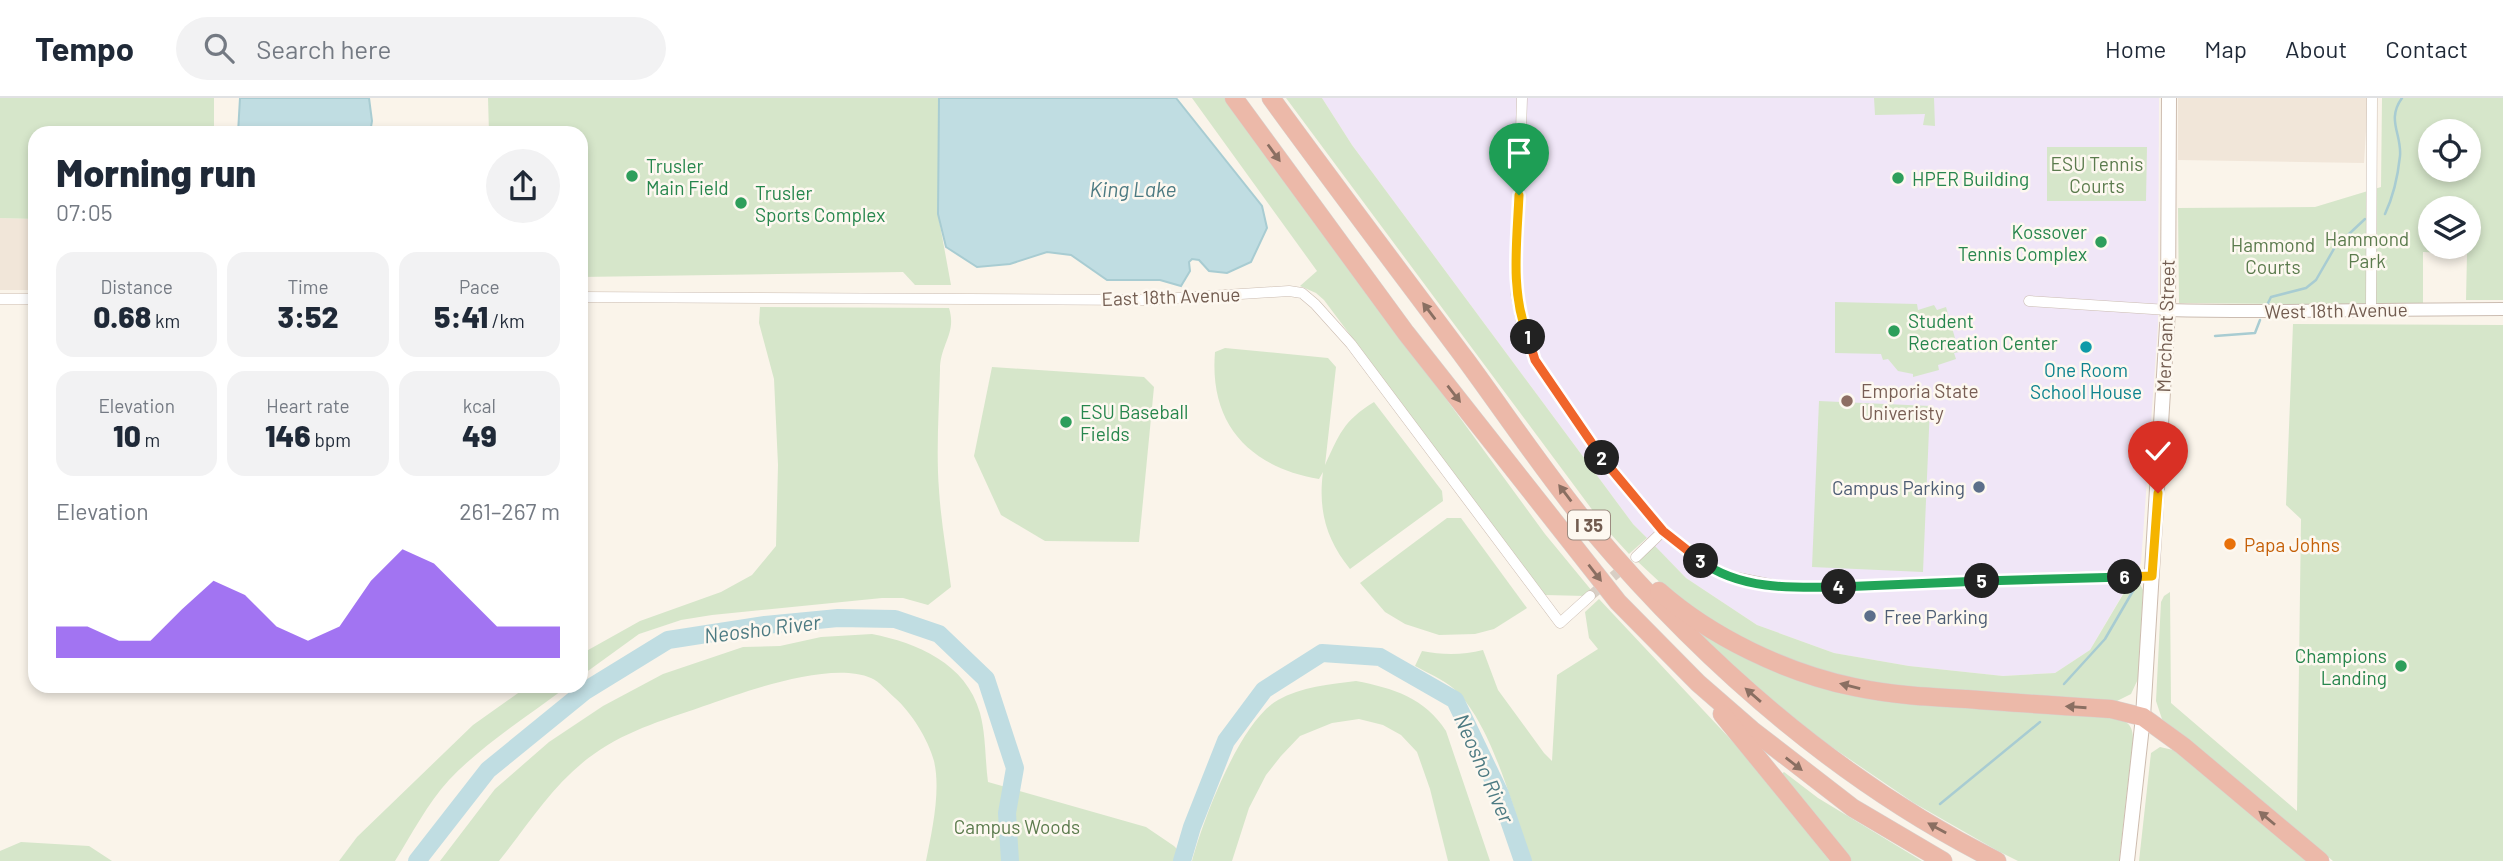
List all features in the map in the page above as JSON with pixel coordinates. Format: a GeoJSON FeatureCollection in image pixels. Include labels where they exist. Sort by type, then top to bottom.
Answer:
{"type":"FeatureCollection","features":[{"type":"Feature","properties":{"kind":"highway","name":"I 35"},"geometry":{"type":"LineString","coordinates":[[1234,98],[1406,333],[1618,602],[1698,683],[1752,730],[1853,808],[1943,861]]}},
{"type":"Feature","properties":{"kind":"highway","name":"I 35"},"geometry":{"type":"LineString","coordinates":[[1271,98],[1589,527],[1650,597],[1697,645],[1813,745],[1909,813],[1997,861]]}},
{"type":"Feature","properties":{"kind":"highway"},"geometry":{"type":"LineString","coordinates":[[1604,542],[1680,609],[1759,655],[1794,669],[1853,687],[1903,695],[2111,709],[2143,717],[2183,746],[2320,861]]}},
{"type":"Feature","properties":{"kind":"highway"},"geometry":{"type":"LineString","coordinates":[[1698,683],[1842,861]]}},
{"type":"Feature","properties":{"kind":"main road","name":"Merchant Street"},"geometry":{"type":"LineString","coordinates":[[2127,861],[2143,717],[2168,310],[2169,98]]}},
{"type":"Feature","properties":{"kind":"street"},"geometry":{"type":"LineString","coordinates":[[1522,98],[1516,294],[1521,320],[1535,360],[1601,457],[1663,531],[1708,566],[1724,575],[1780,586],[1899,585],[2152,576]]}},
{"type":"Feature","properties":{"kind":"street"},"geometry":{"type":"LineString","coordinates":[[2371,309],[2372,98]]}},
{"type":"Feature","properties":{"kind":"street","name":"East 18th Avenue"},"geometry":{"type":"LineString","coordinates":[[588,297],[1147,300],[1269,292],[1302,293],[1351,344],[1560,623],[1590,596]]}},
{"type":"Feature","properties":{"kind":"street"},"geometry":{"type":"LineString","coordinates":[[0,299],[28,299]]}},
{"type":"Feature","properties":{"kind":"street"},"geometry":{"type":"LineString","coordinates":[[2029,301],[2168,310]]}},
{"type":"Feature","properties":{"kind":"street","name":"West 18th Avenue"},"geometry":{"type":"LineString","coordinates":[[2168,310],[2284,312],[2503,309]]}},
{"type":"Feature","properties":{"kind":"street"},"geometry":{"type":"LineString","coordinates":[[1636,557],[1663,531]]}},
{"type":"Feature","properties":{"kind":"shaded area","name":"Emporia State Univeristy"},"geometry":{"type":"Polygon","coordinates":[[[1322,98],[2159,98],[2158,325],[2141,563],[2090,650],[2055,673],[2003,676],[1909,666],[1834,653],[1757,625],[1686,578],[1633,524],[1352,145],[1322,98]]]}},
{"type":"Feature","properties":{"kind":"shaded area"},"geometry":{"type":"Polygon","coordinates":[[[2178,98],[2368,98],[2364,163],[2178,160],[2178,98]]]}},
{"type":"Feature","properties":{"kind":"shaded area"},"geometry":{"type":"Polygon","coordinates":[[[0,218],[28,219],[28,290],[0,290],[0,218]]]}},
{"type":"Feature","properties":{"kind":"green space"},"geometry":{"type":"Polygon","coordinates":[[[0,98],[214,98],[214,126],[28,126],[28,219],[0,218],[0,98]]]}},
{"type":"Feature","properties":{"kind":"green space","name":"Trusler Sports Complex"},"geometry":{"type":"Polygon","coordinates":[[[488,98],[939,98],[938,214],[951,285],[915,285],[903,272],[588,277],[588,126],[489,126],[488,98]]]}},
{"type":"Feature","properties":{"kind":"green space"},"geometry":{"type":"Polygon","coordinates":[[[1192,98],[1226,98],[1545,534],[1592,591],[1586,596],[1545,595],[1324,300],[1300,286],[1317,271],[1192,98]]]}},
{"type":"Feature","properties":{"kind":"green space"},"geometry":{"type":"Polygon","coordinates":[[[1286,98],[1322,98],[1352,145],[1633,524],[1647,538],[1629,554],[1608,531],[1286,98]]]}},
{"type":"Feature","properties":{"kind":"green space"},"geometry":{"type":"Polygon","coordinates":[[[1874,98],[1934,98],[1935,126],[1923,125],[1925,114],[1875,115],[1874,98]]]}},
{"type":"Feature","properties":{"kind":"green space","name":"Hammond Park"},"geometry":{"type":"Polygon","coordinates":[[[2382,98],[2503,98],[2503,300],[2466,300],[2467,259],[2481,259],[2481,196],[2418,196],[2418,259],[2423,259],[2423,305],[2179,303],[2178,208],[2315,207],[2381,187],[2382,98]]]}},
{"type":"Feature","properties":{"kind":"green space","name":"ESU Tennis Courts"},"geometry":{"type":"Polygon","coordinates":[[[2047,147],[2147,147],[2146,201],[2047,201],[2047,147]]]}},
{"type":"Feature","properties":{"kind":"green space","name":"Student Recreation Center"},"geometry":{"type":"Polygon","coordinates":[[[1835,302],[1917,304],[1918,310],[1934,305],[1937,310],[1946,307],[1959,352],[1954,353],[1956,359],[1938,365],[1939,370],[1913,377],[1913,374],[1898,371],[1888,359],[1883,360],[1881,354],[1835,353],[1835,302]]]}},
{"type":"Feature","properties":{"kind":"green space"},"geometry":{"type":"Polygon","coordinates":[[[760,307],[949,308],[950,332],[940,370],[938,460],[941,514],[951,587],[928,605],[903,598],[882,598],[681,620],[639,634],[588,671],[588,650],[640,621],[721,592],[752,575],[776,546],[778,465],[774,379],[759,323],[760,307]]]}},
{"type":"Feature","properties":{"kind":"green space","name":"Champions Landing"},"geometry":{"type":"Polygon","coordinates":[[[2293,324],[2503,325],[2503,861],[2333,861],[2162,719],[2156,701],[2161,602],[2170,592],[2171,703],[2297,811],[2301,519],[2286,505],[2293,324]]]}},
{"type":"Feature","properties":{"kind":"green space"},"geometry":{"type":"Polygon","coordinates":[[[1225,348],[1328,358],[1336,367],[1325,465],[1338,437],[1349,422],[1374,402],[1442,491],[1443,501],[1350,569],[1335,547],[1326,524],[1322,499],[1323,472],[1319,479],[1272,464],[1254,453],[1238,438],[1227,421],[1219,401],[1215,378],[1215,352],[1225,348]]]}},
{"type":"Feature","properties":{"kind":"green space","name":"ESU Baseball Fields"},"geometry":{"type":"Polygon","coordinates":[[[992,367],[1144,377],[1154,387],[1139,542],[1045,541],[1001,515],[974,456],[992,367]]]}},
{"type":"Feature","properties":{"kind":"green space"},"geometry":{"type":"Polygon","coordinates":[[[1819,401],[1930,406],[1923,572],[1812,567],[1819,401]]]}},
{"type":"Feature","properties":{"kind":"green space"},"geometry":{"type":"Polygon","coordinates":[[[1447,518],[1461,518],[1527,608],[1494,629],[1475,634],[1439,635],[1405,624],[1385,612],[1360,583],[1447,518]]]}},
{"type":"Feature","properties":{"kind":"green space"},"geometry":{"type":"Polygon","coordinates":[[[1655,546],[1686,578],[1757,625],[1834,653],[1909,666],[2003,676],[2055,673],[2090,650],[2131,581],[2140,584],[2143,590],[2138,679],[2131,694],[2115,702],[1898,689],[1793,663],[1722,628],[1666,588],[1637,561],[1655,546]]]}},
{"type":"Feature","properties":{"kind":"green space"},"geometry":{"type":"Polygon","coordinates":[[[1599,599],[1749,759],[1830,861],[1531,861],[1500,769],[1479,722],[1453,688],[1415,666],[1422,651],[1453,654],[1483,650],[1498,690],[1552,761],[1557,675],[1598,649],[1589,638],[1585,612],[1599,599]]]}},
{"type":"Feature","properties":{"kind":"green space"},"geometry":{"type":"Polygon","coordinates":[[[1688,623],[1796,675],[2108,715],[2123,720],[2131,728],[2133,739],[2119,861],[2018,861],[1998,851],[1914,803],[1817,737],[1750,682],[1688,623]]]}},
{"type":"Feature","properties":{"kind":"green space","name":"Campus Woods"},"geometry":{"type":"Polygon","coordinates":[[[872,634],[906,643],[938,658],[964,681],[980,713],[988,782],[1146,827],[1174,846],[1189,861],[926,861],[937,785],[934,761],[928,744],[907,711],[877,682],[854,674],[835,673],[790,679],[746,692],[665,719],[621,738],[594,754],[567,777],[499,861],[440,861],[495,789],[549,742],[603,706],[663,674],[743,647],[780,646],[821,637],[872,634]]]}},
{"type":"Feature","properties":{"kind":"green space"},"geometry":{"type":"Polygon","coordinates":[[[1356,681],[1407,696],[1438,720],[1446,731],[1490,861],[1448,861],[1430,789],[1417,752],[1401,735],[1383,725],[1359,719],[1332,723],[1300,736],[1281,756],[1266,775],[1249,808],[1232,861],[1192,861],[1225,773],[1250,728],[1264,711],[1278,700],[1296,692],[1356,681]]]}},
{"type":"Feature","properties":{"kind":"green space"},"geometry":{"type":"Polygon","coordinates":[[[518,693],[558,693],[491,742],[449,780],[427,809],[395,861],[339,861],[357,837],[473,725],[518,693]]]}},
{"type":"Feature","properties":{"kind":"green space"},"geometry":{"type":"Polygon","coordinates":[[[2160,747],[2182,752],[2315,861],[2139,861],[2151,753],[2160,747]]]}},
{"type":"Feature","properties":{"kind":"green space"},"geometry":{"type":"Polygon","coordinates":[[[1784,772],[1818,798],[1922,861],[1846,861],[1779,776],[1784,772]]]}},
{"type":"Feature","properties":{"kind":"green space"},"geometry":{"type":"Polygon","coordinates":[[[21,842],[89,846],[112,861],[0,861],[0,851],[21,842]]]}},
{"type":"Feature","properties":{"kind":"water"},"geometry":{"type":"Polygon","coordinates":[[[240,98],[369,98],[372,121],[371,126],[238,126],[240,98]]]}},
{"type":"Feature","properties":{"kind":"water","name":"King Lake"},"geometry":{"type":"Polygon","coordinates":[[[939,98],[1176,98],[1262,206],[1267,228],[1251,262],[1227,273],[1209,271],[1199,260],[1192,259],[1189,262],[1190,271],[1181,286],[1160,280],[1107,280],[1071,255],[1047,252],[1010,264],[977,267],[946,247],[938,214],[939,98]]]}},
{"type":"Feature","properties":{"kind":"waterway"},"geometry":{"type":"LineString","coordinates":[[2385,214],[2393,193],[2399,163],[2400,148],[2395,113],[2402,98]]}},
{"type":"Feature","properties":{"kind":"waterway"},"geometry":{"type":"LineString","coordinates":[[2267,305],[2271,297],[2306,288],[2316,280],[2335,247],[2365,219]]}},
{"type":"Feature","properties":{"kind":"waterway"},"geometry":{"type":"LineString","coordinates":[[2215,336],[2255,333],[2260,320]]}},
{"type":"Feature","properties":{"kind":"waterway"},"geometry":{"type":"LineString","coordinates":[[2064,684],[2105,639],[2137,584]]}},
{"type":"Feature","properties":{"kind":"waterway","name":"Neosho River"},"geometry":{"type":"LineString","coordinates":[[588,689],[668,640],[765,625],[838,618],[895,619],[939,634],[986,679],[1015,768],[1007,813],[1010,861]]}},
{"type":"Feature","properties":{"kind":"waterway","name":"Neosho River"},"geometry":{"type":"LineString","coordinates":[[1182,861],[1192,827],[1226,741],[1264,690],[1322,653],[1380,657],[1455,700],[1500,794],[1523,861]]}},
{"type":"Feature","properties":{"kind":"waterway","name":"Neosho River"},"geometry":{"type":"LineString","coordinates":[[417,861],[488,770],[583,693]]}},
{"type":"Feature","properties":{"kind":"waterway"},"geometry":{"type":"LineString","coordinates":[[1940,804],[2040,722]]}},
{"type":"Feature","properties":{"kind":"tunnel"},"geometry":{"type":"LineString","coordinates":[[1590,596],[1628,564]]}},
{"type":"Feature","properties":{"kind":"place","name":"Trusler Main Field"},"geometry":{"type":"Point","coordinates":[632,176]}},
{"type":"Feature","properties":{"kind":"place","name":"HPER Building"},"geometry":{"type":"Point","coordinates":[1898,178]}},
{"type":"Feature","properties":{"kind":"place","name":"Trusler Sports Complex"},"geometry":{"type":"Point","coordinates":[741,203]}},
{"type":"Feature","properties":{"kind":"place","name":"Kossover Tennis Complex"},"geometry":{"type":"Point","coordinates":[2101,242]}},
{"type":"Feature","properties":{"kind":"place","name":"Student Recreation Center"},"geometry":{"type":"Point","coordinates":[1894,331]}},
{"type":"Feature","properties":{"kind":"place","name":"One Room School House"},"geometry":{"type":"Point","coordinates":[2086,347]}},
{"type":"Feature","properties":{"kind":"place","name":"Emporia State Univeristy"},"geometry":{"type":"Point","coordinates":[1847,401]}},
{"type":"Feature","properties":{"kind":"place","name":"ESU Baseball Fields"},"geometry":{"type":"Point","coordinates":[1066,422]}},
{"type":"Feature","properties":{"kind":"place","name":"Campus Parking"},"geometry":{"type":"Point","coordinates":[1979,487]}},
{"type":"Feature","properties":{"kind":"place","name":"Papa Johns"},"geometry":{"type":"Point","coordinates":[2230,544]}},
{"type":"Feature","properties":{"kind":"place","name":"Free Parking"},"geometry":{"type":"Point","coordinates":[1870,616]}},
{"type":"Feature","properties":{"kind":"place","name":"Champions Landing"},"geometry":{"type":"Point","coordinates":[2401,666]}},
{"type":"Feature","properties":{"kind":"route"},"geometry":{"type":"LineString","coordinates":[[1519,195],[1516,294],[1521,320],[1535,360],[1601,457],[1630,494],[1663,531],[1724,575],[1780,586],[1820,587],[2152,576],[2158,493]]}},
{"type":"Feature","properties":{"kind":"park label","name":"Hammond Courts"},"geometry":{"type":"Point","coordinates":[2273,255]}}]}
